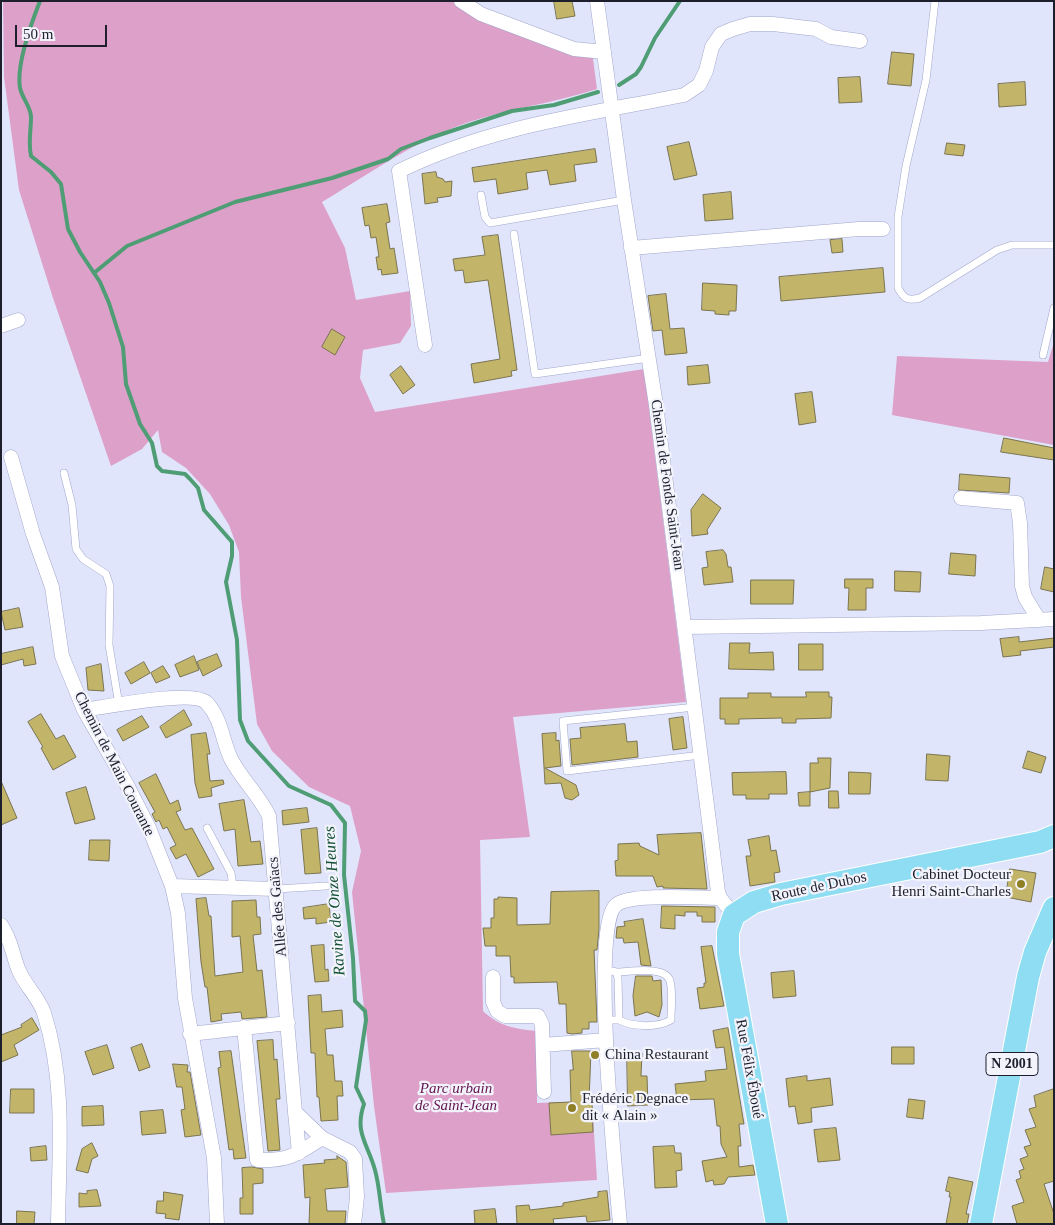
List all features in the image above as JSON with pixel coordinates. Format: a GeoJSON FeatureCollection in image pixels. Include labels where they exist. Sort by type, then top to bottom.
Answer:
{"type":"FeatureCollection","features":[{"type":"Feature","properties":{"kind":"main road","name":"Route de Dubos"},"geometry":{"type":"LineString","coordinates":[[727,906],[1040,842],[1054,836]]}},
{"type":"Feature","properties":{"kind":"main road","name":"Rue Félix Éboué"},"geometry":{"type":"LineString","coordinates":[[727,906],[728,954],[778,1224]]}},
{"type":"Feature","properties":{"kind":"main road","name":"N 2001"},"geometry":{"type":"LineString","coordinates":[[981,1224],[1028,976],[1035,952],[1054,908]]}},
{"type":"Feature","properties":{"kind":"street"},"geometry":{"type":"LineString","coordinates":[[460,1],[481,14],[574,49],[604,52]]}},
{"type":"Feature","properties":{"kind":"street","name":"Chemin de Fonds Saint-Jean"},"geometry":{"type":"LineString","coordinates":[[597,1],[624,200],[649,358],[686,627],[701,755],[727,906]]}},
{"type":"Feature","properties":{"kind":"street"},"geometry":{"type":"LineString","coordinates":[[425,345],[399,171],[498,132],[684,95],[699,85],[706,71],[712,46],[722,34],[750,24],[773,24],[816,29],[831,37],[860,41]]}},
{"type":"Feature","properties":{"kind":"street"},"geometry":{"type":"LineString","coordinates":[[631,248],[859,228],[882,229]]}},
{"type":"Feature","properties":{"kind":"street"},"geometry":{"type":"LineString","coordinates":[[1,326],[18,320]]}},
{"type":"Feature","properties":{"kind":"street","name":"Chemin de Main Courante"},"geometry":{"type":"LineString","coordinates":[[11,457],[33,534],[52,587],[62,656],[84,710],[149,828],[172,886],[178,913],[190,1034],[214,1158],[217,1224]]}},
{"type":"Feature","properties":{"kind":"street"},"geometry":{"type":"LineString","coordinates":[[961,498],[1017,503],[1020,524],[1022,586],[1025,597],[1039,620]]}},
{"type":"Feature","properties":{"kind":"street"},"geometry":{"type":"LineString","coordinates":[[686,627],[972,624],[1054,619]]}},
{"type":"Feature","properties":{"kind":"street","name":"Allée des Gaïacs"},"geometry":{"type":"LineString","coordinates":[[84,710],[177,697],[194,697],[205,701],[221,727],[230,756],[237,770],[264,804],[270,816],[299,1153]]}},
{"type":"Feature","properties":{"kind":"street"},"geometry":{"type":"LineString","coordinates":[[172,886],[276,889]]}},
{"type":"Feature","properties":{"kind":"street"},"geometry":{"type":"LineString","coordinates":[[620,1224],[606,1040],[612,1020],[606,929],[610,911],[616,904],[634,898],[727,906]]}},
{"type":"Feature","properties":{"kind":"street"},"geometry":{"type":"LineString","coordinates":[[1,925],[10,938],[19,971],[44,1011],[59,1080],[61,1138],[58,1224]]}},
{"type":"Feature","properties":{"kind":"street"},"geometry":{"type":"LineString","coordinates":[[493,977],[493,1002],[497,1011],[505,1016],[530,1014],[538,1016],[542,1024],[544,1092]]}},
{"type":"Feature","properties":{"kind":"street"},"geometry":{"type":"LineString","coordinates":[[190,1034],[288,1023]]}},
{"type":"Feature","properties":{"kind":"street"},"geometry":{"type":"LineString","coordinates":[[244,1027],[258,1160],[280,1160],[299,1153],[322,1138]]}},
{"type":"Feature","properties":{"kind":"street"},"geometry":{"type":"LineString","coordinates":[[543,1045],[606,1040]]}},
{"type":"Feature","properties":{"kind":"street"},"geometry":{"type":"LineString","coordinates":[[295,1112],[322,1138],[350,1152],[354,1159],[357,1198],[354,1224]]}},
{"type":"Feature","properties":{"kind":"lane"},"geometry":{"type":"LineString","coordinates":[[935,1],[926,80],[906,166],[898,218],[898,288],[903,297],[909,300],[920,298],[997,250],[1012,245],[1054,245]]}},
{"type":"Feature","properties":{"kind":"lane"},"geometry":{"type":"LineString","coordinates":[[481,195],[485,217],[490,223],[624,200]]}},
{"type":"Feature","properties":{"kind":"lane"},"geometry":{"type":"LineString","coordinates":[[514,234],[535,374],[649,358]]}},
{"type":"Feature","properties":{"kind":"lane"},"geometry":{"type":"LineString","coordinates":[[1043,355],[1054,308]]}},
{"type":"Feature","properties":{"kind":"lane"},"geometry":{"type":"LineString","coordinates":[[64,473],[72,504],[76,549],[82,559],[106,574],[110,586],[109,645],[119,705]]}},
{"type":"Feature","properties":{"kind":"lane"},"geometry":{"type":"LineString","coordinates":[[695,707],[563,721],[567,771],[701,755]]}},
{"type":"Feature","properties":{"kind":"lane"},"geometry":{"type":"LineString","coordinates":[[206,828],[231,873],[233,887]]}},
{"type":"Feature","properties":{"kind":"lane"},"geometry":{"type":"LineString","coordinates":[[276,889],[326,886]]}},
{"type":"Feature","properties":{"kind":"lane"},"geometry":{"type":"LineString","coordinates":[[610,971],[653,970],[664,973],[670,980],[671,1020],[663,1025],[628,1024],[612,1020]]}},
{"type":"Feature","properties":{"kind":"green space","name":"Parc urbain de Saint-Jean"},"geometry":{"type":"Polygon","coordinates":[[[3,1],[461,1],[592,51],[597,89],[485,117],[449,129],[393,158],[322,202],[345,248],[356,300],[410,291],[411,326],[400,343],[363,350],[360,378],[375,412],[644,369],[686,702],[513,717],[530,837],[480,840],[483,1011],[495,1020],[508,1026],[537,1031],[537,1103],[592,1101],[597,1180],[386,1193],[374,1106],[352,892],[361,851],[350,806],[309,787],[272,751],[257,724],[241,597],[239,552],[229,525],[210,494],[186,468],[162,452],[158,430],[142,449],[111,466],[53,298],[19,190],[4,77],[3,1]]]}},
{"type":"Feature","properties":{"kind":"green space"},"geometry":{"type":"Polygon","coordinates":[[[1054,342],[1054,445],[892,415],[897,356],[1048,362],[1054,342]]]}},
{"type":"Feature","properties":{"kind":"building"},"geometry":{"type":"Polygon","coordinates":[[[554,1],[572,1],[575,16],[557,19],[554,1]]]}},
{"type":"Feature","properties":{"kind":"building"},"geometry":{"type":"Polygon","coordinates":[[[892,52],[914,54],[911,86],[888,84],[892,52]]]}},
{"type":"Feature","properties":{"kind":"building"},"geometry":{"type":"Polygon","coordinates":[[[860,77],[862,102],[839,103],[838,78],[860,77]]]}},
{"type":"Feature","properties":{"kind":"building"},"geometry":{"type":"Polygon","coordinates":[[[1025,82],[1026,105],[999,107],[998,84],[1025,82]]]}},
{"type":"Feature","properties":{"kind":"building"},"geometry":{"type":"Polygon","coordinates":[[[689,142],[697,175],[674,180],[667,147],[689,142]]]}},
{"type":"Feature","properties":{"kind":"building"},"geometry":{"type":"Polygon","coordinates":[[[947,143],[965,145],[963,156],[945,154],[947,143]]]}},
{"type":"Feature","properties":{"kind":"building"},"geometry":{"type":"Polygon","coordinates":[[[595,149],[597,162],[574,165],[576,181],[550,185],[547,170],[526,173],[528,189],[498,194],[496,179],[474,182],[472,168],[595,149]]]}},
{"type":"Feature","properties":{"kind":"building"},"geometry":{"type":"Polygon","coordinates":[[[436,172],[437,177],[445,182],[452,181],[451,196],[437,198],[438,202],[425,204],[422,174],[436,172]]]}},
{"type":"Feature","properties":{"kind":"building"},"geometry":{"type":"Polygon","coordinates":[[[731,192],[733,219],[705,221],[703,195],[731,192]]]}},
{"type":"Feature","properties":{"kind":"building"},"geometry":{"type":"Polygon","coordinates":[[[387,204],[390,222],[386,223],[390,249],[394,248],[398,273],[382,275],[381,269],[378,270],[376,257],[379,257],[376,237],[371,238],[369,225],[365,226],[362,208],[387,204]]]}},
{"type":"Feature","properties":{"kind":"building"},"geometry":{"type":"Polygon","coordinates":[[[498,235],[517,370],[511,371],[512,376],[474,383],[471,364],[500,359],[488,280],[465,283],[463,270],[455,271],[453,259],[485,255],[482,237],[498,235]]]}},
{"type":"Feature","properties":{"kind":"building"},"geometry":{"type":"Polygon","coordinates":[[[842,239],[843,252],[832,253],[830,240],[842,239]]]}},
{"type":"Feature","properties":{"kind":"building"},"geometry":{"type":"Polygon","coordinates":[[[883,268],[885,292],[781,301],[779,277],[883,268]]]}},
{"type":"Feature","properties":{"kind":"building"},"geometry":{"type":"Polygon","coordinates":[[[703,283],[737,285],[736,311],[729,311],[729,315],[715,314],[715,311],[702,310],[703,283]]]}},
{"type":"Feature","properties":{"kind":"building"},"geometry":{"type":"Polygon","coordinates":[[[666,294],[670,329],[684,328],[687,353],[665,355],[662,330],[653,331],[648,296],[666,294]]]}},
{"type":"Feature","properties":{"kind":"building"},"geometry":{"type":"Polygon","coordinates":[[[332,329],[345,337],[335,355],[322,347],[332,329]]]}},
{"type":"Feature","properties":{"kind":"building"},"geometry":{"type":"Polygon","coordinates":[[[708,365],[710,383],[688,385],[687,367],[708,365]]]}},
{"type":"Feature","properties":{"kind":"building"},"geometry":{"type":"Polygon","coordinates":[[[401,366],[415,385],[403,394],[390,375],[401,366]]]}},
{"type":"Feature","properties":{"kind":"building"},"geometry":{"type":"Polygon","coordinates":[[[812,392],[816,422],[799,425],[795,394],[812,392]]]}},
{"type":"Feature","properties":{"kind":"building"},"geometry":{"type":"Polygon","coordinates":[[[1004,438],[1054,448],[1054,460],[1001,452],[1004,438]]]}},
{"type":"Feature","properties":{"kind":"building"},"geometry":{"type":"Polygon","coordinates":[[[960,474],[1010,478],[1009,493],[959,490],[960,474]]]}},
{"type":"Feature","properties":{"kind":"building"},"geometry":{"type":"Polygon","coordinates":[[[703,494],[721,508],[707,530],[708,534],[692,536],[691,510],[703,494]]]}},
{"type":"Feature","properties":{"kind":"building"},"geometry":{"type":"Polygon","coordinates":[[[723,550],[726,554],[728,567],[731,567],[733,582],[704,585],[702,568],[708,567],[706,552],[723,550]]]}},
{"type":"Feature","properties":{"kind":"building"},"geometry":{"type":"Polygon","coordinates":[[[951,553],[976,555],[975,576],[949,574],[951,553]]]}},
{"type":"Feature","properties":{"kind":"building"},"geometry":{"type":"Polygon","coordinates":[[[1045,567],[1054,569],[1054,592],[1041,589],[1045,567]]]}},
{"type":"Feature","properties":{"kind":"building"},"geometry":{"type":"Polygon","coordinates":[[[895,571],[921,572],[920,592],[895,591],[895,571]]]}},
{"type":"Feature","properties":{"kind":"building"},"geometry":{"type":"Polygon","coordinates":[[[845,579],[873,579],[873,588],[866,588],[866,610],[848,610],[849,588],[845,588],[845,579]]]}},
{"type":"Feature","properties":{"kind":"building"},"geometry":{"type":"Polygon","coordinates":[[[751,580],[794,580],[793,604],[751,604],[751,580]]]}},
{"type":"Feature","properties":{"kind":"building"},"geometry":{"type":"Polygon","coordinates":[[[19,608],[23,627],[5,630],[1,612],[19,608]]]}},
{"type":"Feature","properties":{"kind":"building"},"geometry":{"type":"Polygon","coordinates":[[[1019,637],[1019,642],[1054,638],[1054,647],[1020,651],[1021,655],[1003,657],[1000,639],[1019,637]]]}},
{"type":"Feature","properties":{"kind":"building"},"geometry":{"type":"Polygon","coordinates":[[[730,643],[750,643],[749,653],[773,652],[774,670],[729,669],[730,643]]]}},
{"type":"Feature","properties":{"kind":"building"},"geometry":{"type":"Polygon","coordinates":[[[799,644],[823,644],[823,670],[799,670],[799,644]]]}},
{"type":"Feature","properties":{"kind":"building"},"geometry":{"type":"Polygon","coordinates":[[[33,647],[36,664],[24,666],[23,659],[1,665],[1,654],[33,647]]]}},
{"type":"Feature","properties":{"kind":"building"},"geometry":{"type":"Polygon","coordinates":[[[217,654],[222,666],[203,676],[197,662],[217,654]]]}},
{"type":"Feature","properties":{"kind":"building"},"geometry":{"type":"Polygon","coordinates":[[[194,656],[199,670],[180,677],[175,665],[194,656]]]}},
{"type":"Feature","properties":{"kind":"building"},"geometry":{"type":"Polygon","coordinates":[[[144,662],[150,673],[131,684],[125,673],[144,662]]]}},
{"type":"Feature","properties":{"kind":"building"},"geometry":{"type":"Polygon","coordinates":[[[101,664],[104,691],[88,690],[86,668],[101,664]]]}},
{"type":"Feature","properties":{"kind":"building"},"geometry":{"type":"Polygon","coordinates":[[[163,666],[170,677],[156,683],[151,673],[163,666]]]}},
{"type":"Feature","properties":{"kind":"building"},"geometry":{"type":"Polygon","coordinates":[[[806,692],[829,692],[829,697],[832,697],[831,718],[796,719],[796,723],[782,723],[782,718],[739,719],[739,724],[725,724],[725,719],[720,719],[720,698],[748,698],[748,693],[771,693],[771,697],[806,697],[806,692]]]}},
{"type":"Feature","properties":{"kind":"building"},"geometry":{"type":"Polygon","coordinates":[[[184,710],[192,725],[166,738],[160,727],[184,710]]]}},
{"type":"Feature","properties":{"kind":"building"},"geometry":{"type":"Polygon","coordinates":[[[41,714],[56,739],[64,735],[76,757],[53,770],[41,748],[43,747],[28,722],[41,714]]]}},
{"type":"Feature","properties":{"kind":"building"},"geometry":{"type":"Polygon","coordinates":[[[142,716],[149,727],[123,741],[117,730],[142,716]]]}},
{"type":"Feature","properties":{"kind":"building"},"geometry":{"type":"Polygon","coordinates":[[[683,717],[687,748],[673,750],[669,719],[683,717]]]}},
{"type":"Feature","properties":{"kind":"building"},"geometry":{"type":"Polygon","coordinates":[[[625,724],[627,742],[637,741],[638,757],[572,765],[570,739],[581,738],[580,728],[625,724]]]}},
{"type":"Feature","properties":{"kind":"building"},"geometry":{"type":"Polygon","coordinates":[[[206,733],[210,754],[207,754],[210,781],[223,780],[224,784],[211,788],[212,796],[199,798],[195,783],[191,735],[206,733]]]}},
{"type":"Feature","properties":{"kind":"building"},"geometry":{"type":"Polygon","coordinates":[[[556,733],[556,741],[559,740],[561,766],[545,768],[576,785],[579,795],[572,800],[565,798],[561,783],[545,784],[542,734],[556,733]]]}},
{"type":"Feature","properties":{"kind":"building"},"geometry":{"type":"Polygon","coordinates":[[[1028,751],[1046,757],[1041,773],[1023,768],[1028,751]]]}},
{"type":"Feature","properties":{"kind":"building"},"geometry":{"type":"Polygon","coordinates":[[[927,754],[950,756],[948,781],[926,780],[927,754]]]}},
{"type":"Feature","properties":{"kind":"building"},"geometry":{"type":"Polygon","coordinates":[[[818,758],[831,758],[830,788],[810,792],[810,763],[818,763],[818,758]]]}},
{"type":"Feature","properties":{"kind":"building"},"geometry":{"type":"Polygon","coordinates":[[[786,772],[787,794],[769,794],[769,799],[746,799],[746,795],[733,795],[732,773],[786,772]]]}},
{"type":"Feature","properties":{"kind":"building"},"geometry":{"type":"Polygon","coordinates":[[[849,772],[871,773],[870,794],[849,794],[849,772]]]}},
{"type":"Feature","properties":{"kind":"building"},"geometry":{"type":"Polygon","coordinates":[[[156,774],[170,804],[178,800],[181,810],[176,812],[185,830],[192,828],[214,869],[198,877],[186,854],[176,859],[170,848],[176,845],[167,827],[163,829],[159,820],[156,822],[152,814],[155,812],[139,783],[156,774]]]}},
{"type":"Feature","properties":{"kind":"building"},"geometry":{"type":"Polygon","coordinates":[[[1,781],[17,818],[1,825],[1,781]]]}},
{"type":"Feature","properties":{"kind":"building"},"geometry":{"type":"Polygon","coordinates":[[[86,787],[95,819],[75,824],[66,793],[86,787]]]}},
{"type":"Feature","properties":{"kind":"building"},"geometry":{"type":"Polygon","coordinates":[[[829,791],[838,791],[839,808],[829,808],[829,791]]]}},
{"type":"Feature","properties":{"kind":"building"},"geometry":{"type":"Polygon","coordinates":[[[810,792],[810,806],[799,806],[798,793],[810,792]]]}},
{"type":"Feature","properties":{"kind":"building"},"geometry":{"type":"Polygon","coordinates":[[[244,800],[251,842],[260,841],[263,864],[238,866],[235,829],[224,831],[219,804],[244,800]]]}},
{"type":"Feature","properties":{"kind":"building"},"geometry":{"type":"Polygon","coordinates":[[[307,808],[309,822],[283,825],[282,811],[307,808]]]}},
{"type":"Feature","properties":{"kind":"building"},"geometry":{"type":"Polygon","coordinates":[[[317,828],[321,873],[305,874],[301,830],[317,828]]]}},
{"type":"Feature","properties":{"kind":"building"},"geometry":{"type":"Polygon","coordinates":[[[701,833],[707,889],[657,887],[653,876],[616,876],[615,861],[618,860],[618,844],[639,843],[640,846],[659,855],[657,835],[701,833]]]}},
{"type":"Feature","properties":{"kind":"building"},"geometry":{"type":"Polygon","coordinates":[[[769,836],[771,851],[776,850],[780,872],[774,873],[775,882],[750,886],[746,856],[751,856],[748,840],[769,836]]]}},
{"type":"Feature","properties":{"kind":"building"},"geometry":{"type":"Polygon","coordinates":[[[90,840],[110,840],[109,861],[89,860],[90,840]]]}},
{"type":"Feature","properties":{"kind":"building"},"geometry":{"type":"Polygon","coordinates":[[[1010,869],[1036,873],[1031,902],[1006,897],[1010,869]]]}},
{"type":"Feature","properties":{"kind":"building"},"geometry":{"type":"Polygon","coordinates":[[[599,891],[599,929],[597,950],[594,950],[597,1022],[589,1022],[589,1029],[582,1029],[582,1033],[567,1033],[566,1004],[559,1004],[557,982],[514,983],[514,977],[511,977],[510,956],[496,956],[496,946],[485,946],[483,928],[491,928],[491,918],[494,918],[494,899],[498,899],[498,897],[517,898],[517,925],[550,924],[551,892],[599,891]]]}},
{"type":"Feature","properties":{"kind":"building"},"geometry":{"type":"Polygon","coordinates":[[[206,898],[209,916],[211,916],[215,976],[243,972],[240,936],[232,937],[232,901],[256,900],[261,934],[253,935],[257,971],[262,970],[267,1017],[242,1019],[241,1012],[221,1014],[222,1020],[211,1022],[207,987],[205,987],[201,962],[196,899],[206,898]]]}},
{"type":"Feature","properties":{"kind":"building"},"geometry":{"type":"Polygon","coordinates":[[[329,904],[331,922],[316,924],[316,918],[304,919],[303,908],[329,904]]]}},
{"type":"Feature","properties":{"kind":"building"},"geometry":{"type":"Polygon","coordinates":[[[662,906],[715,907],[715,922],[702,922],[702,916],[697,916],[697,912],[685,912],[685,916],[675,915],[675,929],[661,928],[662,906]]]}},
{"type":"Feature","properties":{"kind":"building"},"geometry":{"type":"Polygon","coordinates":[[[643,919],[651,966],[641,965],[638,942],[624,943],[623,938],[616,938],[617,927],[625,926],[624,922],[643,919]]]}},
{"type":"Feature","properties":{"kind":"building"},"geometry":{"type":"Polygon","coordinates":[[[324,945],[325,970],[328,969],[329,981],[315,982],[311,946],[324,945]]]}},
{"type":"Feature","properties":{"kind":"building"},"geometry":{"type":"Polygon","coordinates":[[[712,946],[724,1006],[700,1009],[697,988],[704,987],[704,983],[706,983],[701,947],[712,946]]]}},
{"type":"Feature","properties":{"kind":"building"},"geometry":{"type":"Polygon","coordinates":[[[794,971],[796,996],[773,998],[771,973],[794,971]]]}},
{"type":"Feature","properties":{"kind":"building"},"geometry":{"type":"Polygon","coordinates":[[[636,976],[652,976],[653,981],[661,980],[662,1005],[659,1017],[647,1012],[635,1016],[633,996],[636,976]]]}},
{"type":"Feature","properties":{"kind":"building"},"geometry":{"type":"Polygon","coordinates":[[[321,995],[322,1012],[342,1010],[343,1027],[325,1029],[327,1055],[333,1055],[335,1081],[342,1081],[343,1096],[337,1096],[338,1120],[321,1121],[319,1097],[317,1097],[315,1053],[311,1053],[308,996],[321,995]]]}},
{"type":"Feature","properties":{"kind":"building"},"geometry":{"type":"Polygon","coordinates":[[[32,1018],[39,1030],[14,1045],[18,1055],[1,1062],[1,1035],[22,1027],[21,1025],[32,1018]]]}},
{"type":"Feature","properties":{"kind":"building"},"geometry":{"type":"Polygon","coordinates":[[[728,1028],[744,1124],[739,1124],[741,1146],[738,1146],[739,1167],[753,1165],[755,1175],[728,1177],[724,1184],[714,1185],[713,1180],[706,1182],[702,1161],[727,1157],[721,1144],[720,1126],[717,1126],[714,1099],[677,1100],[675,1084],[706,1081],[705,1071],[727,1069],[724,1047],[716,1048],[713,1031],[728,1028]]]}},
{"type":"Feature","properties":{"kind":"building"},"geometry":{"type":"Polygon","coordinates":[[[273,1040],[274,1060],[277,1059],[280,1099],[276,1099],[280,1150],[268,1151],[257,1041],[273,1040]]]}},
{"type":"Feature","properties":{"kind":"building"},"geometry":{"type":"Polygon","coordinates":[[[142,1044],[150,1067],[139,1071],[131,1048],[142,1044]]]}},
{"type":"Feature","properties":{"kind":"building"},"geometry":{"type":"Polygon","coordinates":[[[107,1045],[114,1068],[93,1075],[85,1052],[107,1045]]]}},
{"type":"Feature","properties":{"kind":"building"},"geometry":{"type":"Polygon","coordinates":[[[892,1047],[914,1047],[914,1064],[892,1064],[892,1047]]]}},
{"type":"Feature","properties":{"kind":"building"},"geometry":{"type":"Polygon","coordinates":[[[231,1051],[246,1158],[234,1159],[233,1149],[229,1150],[218,1068],[221,1067],[219,1052],[231,1051]]]}},
{"type":"Feature","properties":{"kind":"building"},"geometry":{"type":"Polygon","coordinates":[[[572,1051],[591,1051],[589,1101],[592,1101],[593,1132],[551,1135],[549,1103],[571,1102],[570,1070],[573,1070],[572,1051]]]}},
{"type":"Feature","properties":{"kind":"building"},"geometry":{"type":"Polygon","coordinates":[[[627,1052],[642,1053],[641,1076],[647,1076],[648,1105],[628,1106],[627,1052]]]}},
{"type":"Feature","properties":{"kind":"building"},"geometry":{"type":"Polygon","coordinates":[[[173,1064],[188,1065],[187,1072],[190,1072],[201,1135],[185,1137],[181,1110],[185,1109],[182,1087],[177,1087],[173,1064]]]}},
{"type":"Feature","properties":{"kind":"building"},"geometry":{"type":"Polygon","coordinates":[[[807,1076],[807,1081],[830,1078],[833,1105],[811,1108],[812,1122],[798,1124],[795,1106],[789,1107],[786,1079],[807,1076]]]}},
{"type":"Feature","properties":{"kind":"building"},"geometry":{"type":"Polygon","coordinates":[[[11,1089],[34,1089],[34,1113],[10,1113],[11,1089]]]}},
{"type":"Feature","properties":{"kind":"building"},"geometry":{"type":"Polygon","coordinates":[[[1054,1089],[1054,1181],[1044,1184],[1054,1214],[1054,1224],[1017,1224],[1012,1206],[1024,1202],[1016,1180],[1021,1178],[1019,1171],[1024,1169],[1020,1159],[1028,1156],[1024,1147],[1031,1145],[1025,1130],[1036,1127],[1029,1109],[1036,1107],[1034,1096],[1054,1089]]]}},
{"type":"Feature","properties":{"kind":"building"},"geometry":{"type":"Polygon","coordinates":[[[909,1099],[925,1101],[923,1119],[907,1117],[909,1099]]]}},
{"type":"Feature","properties":{"kind":"building"},"geometry":{"type":"Polygon","coordinates":[[[103,1106],[104,1125],[82,1126],[82,1107],[103,1106]]]}},
{"type":"Feature","properties":{"kind":"building"},"geometry":{"type":"Polygon","coordinates":[[[163,1110],[166,1133],[142,1135],[140,1112],[163,1110]]]}},
{"type":"Feature","properties":{"kind":"building"},"geometry":{"type":"Polygon","coordinates":[[[836,1128],[840,1160],[818,1162],[814,1130],[836,1128]]]}},
{"type":"Feature","properties":{"kind":"building"},"geometry":{"type":"Polygon","coordinates":[[[92,1143],[98,1156],[92,1159],[88,1173],[76,1170],[82,1149],[92,1143]]]}},
{"type":"Feature","properties":{"kind":"building"},"geometry":{"type":"Polygon","coordinates":[[[46,1146],[47,1160],[31,1161],[30,1148],[46,1146]]]}},
{"type":"Feature","properties":{"kind":"building"},"geometry":{"type":"Polygon","coordinates":[[[674,1146],[675,1153],[681,1153],[682,1170],[676,1171],[677,1187],[655,1188],[653,1147],[674,1146]]]}},
{"type":"Feature","properties":{"kind":"building"},"geometry":{"type":"Polygon","coordinates":[[[337,1156],[346,1162],[348,1187],[325,1189],[327,1211],[346,1211],[345,1224],[309,1224],[310,1197],[305,1198],[303,1165],[325,1163],[324,1160],[337,1159],[337,1156]]]}},
{"type":"Feature","properties":{"kind":"building"},"geometry":{"type":"Polygon","coordinates":[[[242,1168],[263,1169],[263,1183],[253,1184],[253,1214],[240,1214],[240,1198],[243,1198],[242,1168]]]}},
{"type":"Feature","properties":{"kind":"building"},"geometry":{"type":"Polygon","coordinates":[[[949,1177],[973,1182],[966,1214],[969,1214],[967,1224],[946,1224],[951,1197],[949,1197],[950,1192],[946,1191],[949,1177]]]}},
{"type":"Feature","properties":{"kind":"building"},"geometry":{"type":"Polygon","coordinates":[[[97,1190],[101,1206],[79,1207],[79,1193],[87,1194],[87,1191],[97,1190]]]}},
{"type":"Feature","properties":{"kind":"building"},"geometry":{"type":"Polygon","coordinates":[[[607,1191],[610,1220],[587,1222],[586,1216],[553,1219],[554,1224],[517,1224],[516,1206],[529,1205],[530,1210],[563,1206],[563,1203],[598,1197],[598,1192],[607,1191]]]}},
{"type":"Feature","properties":{"kind":"building"},"geometry":{"type":"Polygon","coordinates":[[[164,1192],[183,1195],[179,1220],[165,1218],[166,1214],[156,1213],[157,1201],[163,1201],[164,1192]]]}},
{"type":"Feature","properties":{"kind":"building"},"geometry":{"type":"Polygon","coordinates":[[[495,1209],[497,1224],[475,1224],[474,1211],[495,1209]]]}},
{"type":"Feature","properties":{"kind":"building"},"geometry":{"type":"Polygon","coordinates":[[[17,1211],[35,1212],[34,1224],[17,1224],[17,1211]]]}},
{"type":"Feature","properties":{"kind":"waterway","name":"Ravine de Onze Heures"},"geometry":{"type":"LineString","coordinates":[[40,1],[25,44],[19,79],[21,92],[31,113],[31,156],[51,172],[61,184],[68,229],[80,252],[100,282],[109,303],[123,347],[126,384],[140,424],[152,443],[157,466],[162,471],[185,474],[190,479],[198,488],[204,510],[232,542],[232,556],[226,582],[237,640],[240,720],[248,741],[289,786],[331,805],[345,823],[344,875],[353,958],[355,1001],[365,1011],[366,1020],[356,1087],[364,1104],[361,1114],[361,1131],[377,1177],[384,1224]]}},
{"type":"Feature","properties":{"kind":"waterway"},"geometry":{"type":"LineString","coordinates":[[619,85],[636,74],[655,38],[680,1]]}},
{"type":"Feature","properties":{"kind":"waterway"},"geometry":{"type":"LineString","coordinates":[[94,273],[127,246],[235,202],[332,178],[388,159],[401,149],[430,138],[512,111],[554,105],[598,92]]}},
{"type":"Feature","properties":{"kind":"place","name":"Cabinet Docteur Henri Saint-Charles"},"geometry":{"type":"Point","coordinates":[1021,884]}},
{"type":"Feature","properties":{"kind":"place","name":"China Restaurant"},"geometry":{"type":"Point","coordinates":[595,1055]}},
{"type":"Feature","properties":{"kind":"place","name":"Frédéric Degnace dit « Alain »"},"geometry":{"type":"Point","coordinates":[572,1108]}}]}
